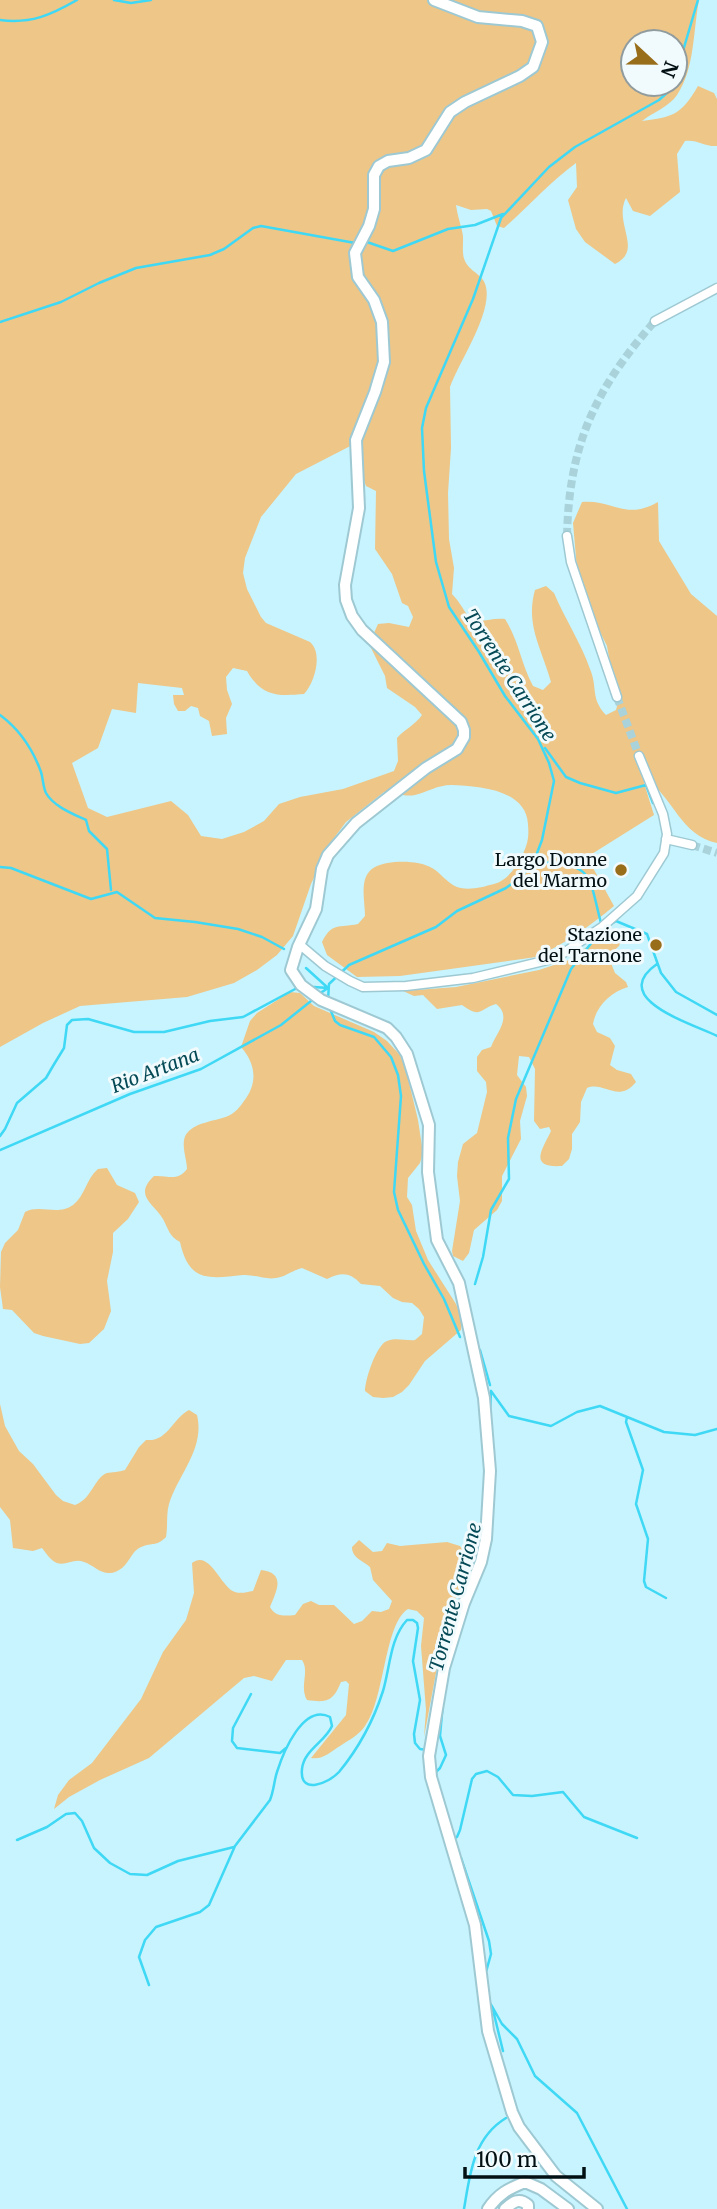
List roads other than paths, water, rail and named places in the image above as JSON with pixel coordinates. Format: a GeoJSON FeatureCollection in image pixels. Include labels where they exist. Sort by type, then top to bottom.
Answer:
{"type":"FeatureCollection","features":[{"type":"Feature","properties":{"kind":"street"},"geometry":{"type":"LineString","coordinates":[[434,0],[478,17],[522,21],[537,26],[542,42],[533,67],[450,112],[426,150],[409,158],[388,161],[379,166],[374,175],[373,209],[354,262],[358,276],[374,300],[382,322],[384,362],[356,440],[359,508],[345,585],[346,600],[352,616],[362,630],[461,722],[464,737],[457,749],[426,768],[356,823],[337,843],[322,869],[316,909],[299,944],[293,962],[293,975],[301,985],[321,1000],[387,1028],[396,1037],[407,1054],[429,1125],[428,1172],[437,1240],[459,1283],[484,1398],[490,1471],[486,1539],[481,1562],[464,1603],[444,1668],[429,1756],[431,1777],[475,1925],[488,2031],[512,2112],[519,2127],[556,2176],[597,2209]]}},
{"type":"Feature","properties":{"kind":"street"},"geometry":{"type":"LineString","coordinates":[[654,321],[717,288]]}},
{"type":"Feature","properties":{"kind":"street"},"geometry":{"type":"LineString","coordinates":[[567,536],[571,562],[617,697]]}},
{"type":"Feature","properties":{"kind":"street"},"geometry":{"type":"LineString","coordinates":[[299,944],[325,966],[363,987],[406,986],[473,978],[556,958],[602,927],[637,896],[664,853],[666,839],[663,814],[639,756]]}},
{"type":"Feature","properties":{"kind":"street"},"geometry":{"type":"LineString","coordinates":[[666,839],[692,845]]}},
{"type":"Feature","properties":{"kind":"street"},"geometry":{"type":"LineString","coordinates":[[488,2209],[494,2199],[505,2190],[525,2182],[541,2189],[568,2209]]}},
{"type":"Feature","properties":{"kind":"street"},"geometry":{"type":"LineString","coordinates":[[505,2209],[518,2200],[523,2200],[528,2209]]}},
{"type":"Feature","properties":{"kind":"waterway"},"geometry":{"type":"LineString","coordinates":[[0,20],[21,21],[40,17],[77,0]]}},
{"type":"Feature","properties":{"kind":"waterway"},"geometry":{"type":"LineString","coordinates":[[114,0],[131,3],[151,0]]}},
{"type":"Feature","properties":{"kind":"waterway","name":"Torrente Carrione"},"geometry":{"type":"LineString","coordinates":[[689,31],[698,0]]}},
{"type":"Feature","properties":{"kind":"waterway","name":"Torrente Carrione"},"geometry":{"type":"LineString","coordinates":[[328,1000],[329,984],[349,965],[436,927],[457,911],[506,888],[521,877],[534,861],[542,840],[554,781],[549,763],[538,739],[505,696],[449,607],[436,562],[424,471],[422,428],[426,408],[473,299],[501,218],[549,167],[575,147],[661,98]]}},
{"type":"Feature","properties":{"kind":"waterway"},"geometry":{"type":"LineString","coordinates":[[364,241],[393,251],[448,229],[475,225],[503,214]]}},
{"type":"Feature","properties":{"kind":"waterway"},"geometry":{"type":"LineString","coordinates":[[0,322],[61,302],[136,268],[210,255],[224,249],[253,228],[261,226],[355,243]]}},
{"type":"Feature","properties":{"kind":"waterway"},"geometry":{"type":"LineString","coordinates":[[0,715],[30,748],[49,798],[86,820],[89,831],[107,849],[111,890]]}},
{"type":"Feature","properties":{"kind":"waterway"},"geometry":{"type":"LineString","coordinates":[[545,748],[566,777],[616,793],[646,785],[653,803]]}},
{"type":"Feature","properties":{"kind":"waterway"},"geometry":{"type":"LineString","coordinates":[[520,857],[531,861]]}},
{"type":"Feature","properties":{"kind":"waterway"},"geometry":{"type":"LineString","coordinates":[[539,862],[570,866],[586,875],[594,893],[601,923]]}},
{"type":"Feature","properties":{"kind":"waterway"},"geometry":{"type":"LineString","coordinates":[[0,867],[11,868],[91,899],[117,892],[155,918],[238,929],[262,937],[284,949]]}},
{"type":"Feature","properties":{"kind":"waterway"},"geometry":{"type":"LineString","coordinates":[[608,926],[616,921],[647,934],[661,973],[676,992],[717,1015]]}},
{"type":"Feature","properties":{"kind":"waterway"},"geometry":{"type":"LineString","coordinates":[[475,1284],[483,1257],[491,1210],[509,1179],[508,1138],[516,1099],[571,969],[600,932]]}},
{"type":"Feature","properties":{"kind":"waterway"},"geometry":{"type":"LineString","coordinates":[[657,964],[644,977],[642,988],[648,999],[659,1009],[717,1036]]}},
{"type":"Feature","properties":{"kind":"waterway"},"geometry":{"type":"LineString","coordinates":[[306,968],[328,988]]}},
{"type":"Feature","properties":{"kind":"waterway"},"geometry":{"type":"LineString","coordinates":[[314,987],[328,988]]}},
{"type":"Feature","properties":{"kind":"waterway"},"geometry":{"type":"LineString","coordinates":[[0,1136],[17,1103],[46,1078],[64,1048],[67,1025],[72,1020],[88,1019],[134,1032],[164,1032],[210,1021],[243,1017],[297,988]]}},
{"type":"Feature","properties":{"kind":"waterway","name":"Torrente Carrione"},"geometry":{"type":"LineString","coordinates":[[322,992],[328,988]]}},
{"type":"Feature","properties":{"kind":"waterway","name":"Rio Artana"},"geometry":{"type":"LineString","coordinates":[[0,1150],[130,1094],[201,1069],[281,1025],[311,1001]]}},
{"type":"Feature","properties":{"kind":"waterway","name":"Torrente Carrione"},"geometry":{"type":"LineString","coordinates":[[329,1006],[335,1021],[374,1037],[391,1057],[398,1075],[401,1096],[394,1192],[398,1210],[444,1299],[460,1337]]}},
{"type":"Feature","properties":{"kind":"waterway","name":"Torrente Carrione"},"geometry":{"type":"LineString","coordinates":[[480,1350],[490,1385]]}},
{"type":"Feature","properties":{"kind":"waterway"},"geometry":{"type":"LineString","coordinates":[[491,1391],[509,1416],[551,1426],[577,1412],[600,1406],[664,1432],[695,1435],[717,1429]]}},
{"type":"Feature","properties":{"kind":"waterway","name":"Torrente Carrione"},"geometry":{"type":"LineString","coordinates":[[490,1412],[491,1391]]}},
{"type":"Feature","properties":{"kind":"waterway"},"geometry":{"type":"LineString","coordinates":[[627,1417],[626,1422],[643,1470],[636,1504],[648,1539],[644,1581],[646,1587],[666,1598]]}},
{"type":"Feature","properties":{"kind":"waterway"},"geometry":{"type":"LineString","coordinates":[[149,1985],[139,1957],[145,1940],[156,1927],[200,1912],[209,1905],[235,1846],[270,1800],[284,1753],[303,1723],[320,1715],[330,1717],[332,1726],[304,1762],[302,1777],[305,1782],[316,1785],[329,1780],[346,1763],[375,1712],[397,1635],[407,1620],[413,1620],[418,1628],[413,1661],[420,1700],[415,1743],[420,1749],[427,1750]]}},
{"type":"Feature","properties":{"kind":"waterway"},"geometry":{"type":"LineString","coordinates":[[251,1694],[233,1728],[232,1741],[237,1748],[280,1753],[286,1748]]}},
{"type":"Feature","properties":{"kind":"waterway","name":"Torrente Carrione"},"geometry":{"type":"LineString","coordinates":[[437,1782],[436,1772],[446,1755],[440,1736],[443,1702]]}},
{"type":"Feature","properties":{"kind":"waterway"},"geometry":{"type":"LineString","coordinates":[[452,1840],[460,1830],[472,1779],[476,1774],[487,1771],[498,1777],[513,1795],[532,1796],[563,1792],[584,1817],[637,1838]]}},
{"type":"Feature","properties":{"kind":"waterway"},"geometry":{"type":"LineString","coordinates":[[17,1840],[47,1827],[66,1814],[75,1813],[82,1821],[94,1848],[110,1863],[130,1874],[147,1875],[178,1861],[234,1847]]}},
{"type":"Feature","properties":{"kind":"waterway","name":"Torrente Carrione"},"geometry":{"type":"LineString","coordinates":[[461,1858],[489,1941],[491,1954],[486,1972]]}},
{"type":"Feature","properties":{"kind":"waterway"},"geometry":{"type":"LineString","coordinates":[[489,2001],[502,2024],[517,2039],[535,2076],[577,2113],[627,2209]]}},
{"type":"Feature","properties":{"kind":"waterway","name":"Torrente Carrione"},"geometry":{"type":"LineString","coordinates":[[493,2010],[503,2051]]}},
{"type":"Feature","properties":{"kind":"waterway"},"geometry":{"type":"LineString","coordinates":[[464,2209],[471,2170],[480,2146],[495,2126],[506,2118]]}},
{"type":"Feature","properties":{"kind":"tunnel"},"geometry":{"type":"LineString","coordinates":[[567,536],[573,474],[589,420],[616,370],[655,321]]}},
{"type":"Feature","properties":{"kind":"tunnel"},"geometry":{"type":"LineString","coordinates":[[617,697],[639,756]]}},
{"type":"Feature","properties":{"kind":"tunnel"},"geometry":{"type":"LineString","coordinates":[[692,845],[717,853]]}},
{"type":"Feature","properties":{"kind":"place","name":"Largo Donne del Marmo"},"geometry":{"type":"Point","coordinates":[621,870]}},
{"type":"Feature","properties":{"kind":"place","name":"Stazione del Tarnone"},"geometry":{"type":"Point","coordinates":[656,945]}}]}
